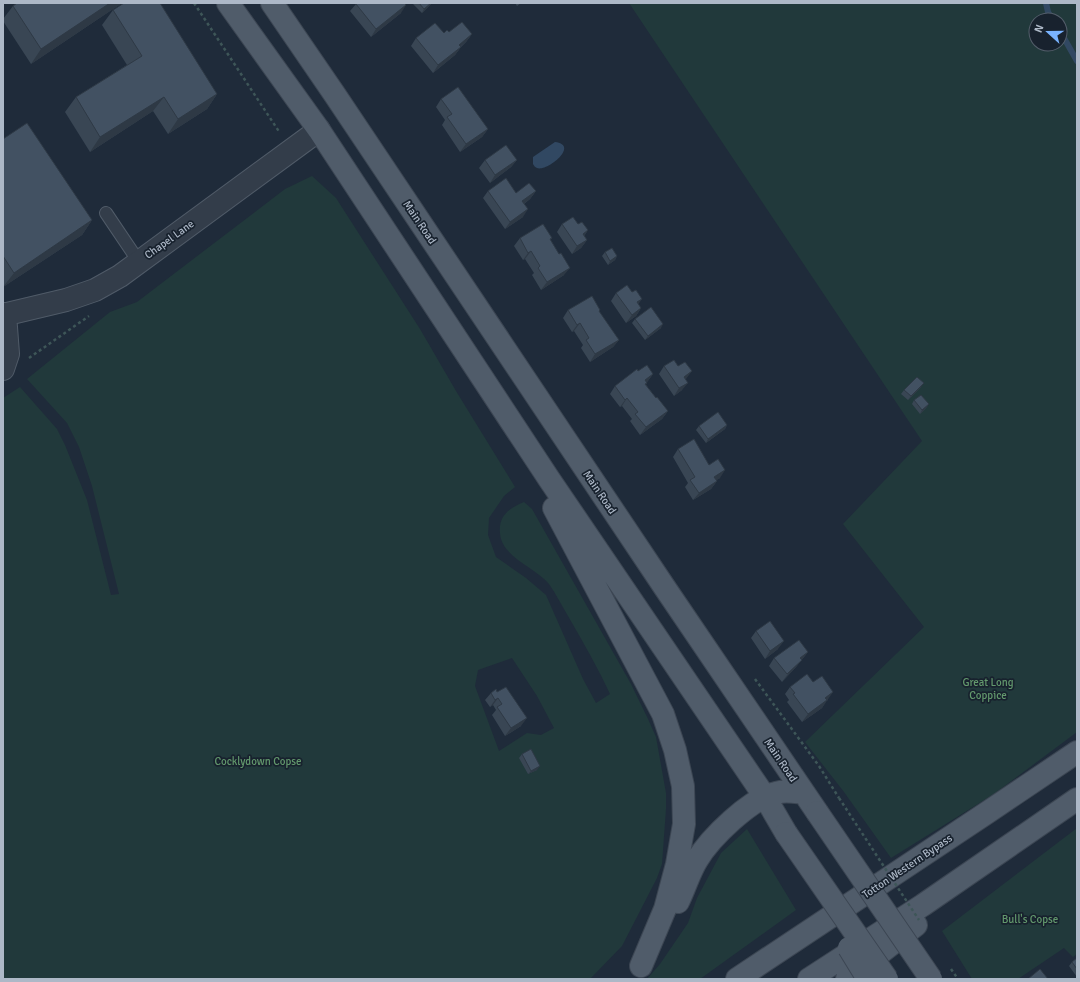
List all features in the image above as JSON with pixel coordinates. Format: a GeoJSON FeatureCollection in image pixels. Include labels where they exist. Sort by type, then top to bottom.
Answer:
{"type":"FeatureCollection","features":[{"type":"Feature","properties":{"kind":"main road"},"geometry":{"type":"LineString","coordinates":[[228,3],[319,130],[549,480],[765,797],[837,928],[868,979]]}},
{"type":"Feature","properties":{"kind":"main road","name":"Main Road"},"geometry":{"type":"LineString","coordinates":[[272,3],[803,793],[931,979]]}},
{"type":"Feature","properties":{"kind":"main road"},"geometry":{"type":"LineString","coordinates":[[549,480],[554,510],[663,714],[675,750],[683,786],[684,824],[677,864],[665,909],[634,972]]}},
{"type":"Feature","properties":{"kind":"main road","name":"Totton Western Bypass"},"geometry":{"type":"LineString","coordinates":[[737,979],[982,817],[1077,752]]}},
{"type":"Feature","properties":{"kind":"main road"},"geometry":{"type":"LineString","coordinates":[[634,972],[664,930],[697,860],[715,836],[748,808],[765,797],[775,793],[790,791],[803,793]]}},
{"type":"Feature","properties":{"kind":"main road"},"geometry":{"type":"LineString","coordinates":[[847,979],[1077,799]]}},
{"type":"Feature","properties":{"kind":"main road"},"geometry":{"type":"LineString","coordinates":[[809,979],[1047,821]]}},
{"type":"Feature","properties":{"kind":"main road"},"geometry":{"type":"LineString","coordinates":[[786,833],[887,979]]}},
{"type":"Feature","properties":{"kind":"street","name":"Chapel Lane"},"geometry":{"type":"LineString","coordinates":[[4,315],[66,300],[95,290],[120,276],[291,149],[319,130]]}},
{"type":"Feature","properties":{"kind":"street"},"geometry":{"type":"LineString","coordinates":[[3,369],[8,354],[4,315]]}},
{"type":"Feature","properties":{"kind":"lane"},"geometry":{"type":"LineString","coordinates":[[106,213],[139,262]]}},
{"type":"Feature","properties":{"kind":"path"},"geometry":{"type":"LineString","coordinates":[[194,3],[291,149]]}},
{"type":"Feature","properties":{"kind":"path"},"geometry":{"type":"LineString","coordinates":[[839,798],[920,921]]}},
{"type":"Feature","properties":{"kind":"path"},"geometry":{"type":"LineString","coordinates":[[949,966],[958,979]]}},
{"type":"Feature","properties":{"kind":"green space","name":"Great Long Coppice"},"geometry":{"type":"Polygon","coordinates":[[[629,3],[1077,3],[1077,732],[994,794],[891,858],[844,792],[805,742],[924,627],[843,524],[922,441],[629,3]]]}},
{"type":"Feature","properties":{"kind":"green space","name":"Cocklydown Copse"},"geometry":{"type":"Polygon","coordinates":[[[312,176],[336,198],[420,329],[515,487],[504,496],[489,518],[488,535],[496,557],[526,578],[546,595],[583,679],[596,703],[610,694],[590,655],[549,584],[537,573],[515,558],[504,546],[501,539],[500,525],[504,515],[524,502],[532,509],[631,684],[656,737],[666,793],[662,864],[657,878],[622,946],[590,979],[3,979],[3,398],[20,387],[57,429],[87,500],[111,595],[119,594],[92,486],[79,447],[67,423],[27,379],[110,312],[137,302],[285,189],[312,176]],[[512,658],[478,670],[475,686],[499,751],[527,733],[541,735],[554,728],[537,696],[512,658]]]}},
{"type":"Feature","properties":{"kind":"green space","name":"Bull's Copse"},"geometry":{"type":"Polygon","coordinates":[[[1077,828],[1077,954],[1073,957],[1064,948],[1018,979],[972,979],[942,931],[1077,828]]]}},
{"type":"Feature","properties":{"kind":"green space"},"geometry":{"type":"Polygon","coordinates":[[[747,829],[796,910],[700,979],[647,979],[660,964],[688,923],[697,898],[721,853],[747,829]]]}},
{"type":"Feature","properties":{"kind":"water"},"geometry":{"type":"Polygon","coordinates":[[[555,142],[562,144],[564,148],[563,153],[559,158],[548,166],[542,168],[535,167],[533,164],[533,157],[555,142]]]}},
{"type":"Feature","properties":{"kind":"building"},"geometry":{"type":"Polygon","coordinates":[[[17,3],[110,3],[41,49],[13,6],[17,3]]]}},
{"type":"Feature","properties":{"kind":"building"},"geometry":{"type":"Polygon","coordinates":[[[124,3],[160,3],[217,94],[178,119],[164,97],[100,137],[76,97],[142,56],[113,10],[124,3]]]}},
{"type":"Feature","properties":{"kind":"building"},"geometry":{"type":"Polygon","coordinates":[[[356,3],[404,3],[406,5],[376,29],[356,3]]]}},
{"type":"Feature","properties":{"kind":"building"},"geometry":{"type":"Polygon","coordinates":[[[419,3],[431,3],[424,9],[419,3]]]}},
{"type":"Feature","properties":{"kind":"building"},"geometry":{"type":"Polygon","coordinates":[[[462,22],[472,34],[459,45],[461,47],[438,65],[416,38],[435,23],[444,33],[447,30],[449,32],[462,22]]]}},
{"type":"Feature","properties":{"kind":"building"},"geometry":{"type":"Polygon","coordinates":[[[458,87],[488,129],[466,144],[447,117],[452,114],[441,99],[458,87]]]}},
{"type":"Feature","properties":{"kind":"building"},"geometry":{"type":"Polygon","coordinates":[[[27,123],[92,220],[14,273],[3,256],[3,139],[27,123]]]}},
{"type":"Feature","properties":{"kind":"building"},"geometry":{"type":"Polygon","coordinates":[[[506,145],[517,160],[495,175],[485,160],[506,145]]]}},
{"type":"Feature","properties":{"kind":"building"},"geometry":{"type":"Polygon","coordinates":[[[506,178],[516,193],[529,183],[536,191],[522,201],[528,209],[510,222],[488,191],[506,178]]]}},
{"type":"Feature","properties":{"kind":"building"},"geometry":{"type":"Polygon","coordinates":[[[573,217],[578,224],[582,222],[588,230],[583,234],[587,240],[577,246],[562,224],[573,217]]]}},
{"type":"Feature","properties":{"kind":"building"},"geometry":{"type":"Polygon","coordinates":[[[543,224],[552,238],[550,239],[559,254],[561,253],[570,268],[547,282],[538,268],[540,266],[531,251],[528,253],[520,238],[543,224]]]}},
{"type":"Feature","properties":{"kind":"building"},"geometry":{"type":"Polygon","coordinates":[[[612,248],[617,256],[610,261],[605,252],[612,248]]]}},
{"type":"Feature","properties":{"kind":"building"},"geometry":{"type":"Polygon","coordinates":[[[627,285],[632,292],[636,290],[642,299],[637,302],[641,308],[632,315],[616,293],[627,285]]]}},
{"type":"Feature","properties":{"kind":"building"},"geometry":{"type":"Polygon","coordinates":[[[592,296],[600,310],[599,311],[619,340],[595,354],[586,340],[589,338],[580,323],[577,325],[568,310],[592,296]]]}},
{"type":"Feature","properties":{"kind":"building"},"geometry":{"type":"Polygon","coordinates":[[[651,307],[663,324],[648,336],[635,319],[651,307]]]}},
{"type":"Feature","properties":{"kind":"building"},"geometry":{"type":"Polygon","coordinates":[[[674,360],[678,366],[685,362],[692,371],[684,377],[688,383],[679,388],[664,366],[674,360]]]}},
{"type":"Feature","properties":{"kind":"building"},"geometry":{"type":"Polygon","coordinates":[[[647,365],[653,374],[645,380],[647,383],[645,384],[668,411],[646,427],[635,414],[638,412],[627,398],[625,400],[615,386],[637,369],[638,371],[647,365]]]}},
{"type":"Feature","properties":{"kind":"building"},"geometry":{"type":"Polygon","coordinates":[[[917,377],[924,383],[911,396],[904,390],[917,377]]]}},
{"type":"Feature","properties":{"kind":"building"},"geometry":{"type":"Polygon","coordinates":[[[921,395],[929,404],[922,410],[914,400],[921,395]]]}},
{"type":"Feature","properties":{"kind":"building"},"geometry":{"type":"Polygon","coordinates":[[[718,412],[727,425],[708,439],[699,426],[718,412]]]}},
{"type":"Feature","properties":{"kind":"building"},"geometry":{"type":"Polygon","coordinates":[[[694,439],[709,465],[718,459],[725,470],[714,477],[717,481],[699,493],[690,480],[695,477],[678,449],[694,439]]]}},
{"type":"Feature","properties":{"kind":"building"},"geometry":{"type":"Polygon","coordinates":[[[770,621],[784,641],[770,651],[756,631],[770,621]]]}},
{"type":"Feature","properties":{"kind":"building"},"geometry":{"type":"Polygon","coordinates":[[[799,640],[808,652],[800,658],[802,660],[787,674],[774,658],[799,640]]]}},
{"type":"Feature","properties":{"kind":"building"},"geometry":{"type":"Polygon","coordinates":[[[807,674],[813,682],[822,676],[833,692],[825,698],[827,700],[808,714],[793,694],[795,693],[790,687],[807,674]]]}},
{"type":"Feature","properties":{"kind":"building"},"geometry":{"type":"Polygon","coordinates":[[[506,687],[527,718],[511,728],[497,707],[502,704],[498,698],[495,700],[491,693],[496,689],[497,692],[506,687]]]}},
{"type":"Feature","properties":{"kind":"building"},"geometry":{"type":"Polygon","coordinates":[[[531,749],[540,766],[531,771],[522,754],[531,749]]]}},
{"type":"Feature","properties":{"kind":"building"},"geometry":{"type":"Polygon","coordinates":[[[1077,958],[1077,969],[1072,962],[1077,958]]]}},
{"type":"Feature","properties":{"kind":"building"},"geometry":{"type":"Polygon","coordinates":[[[1040,969],[1048,979],[1028,979],[1040,969]]]}},
{"type":"Feature","properties":{"kind":"waterway"},"geometry":{"type":"LineString","coordinates":[[1046,3],[1048,12]]}},
{"type":"Feature","properties":{"kind":"waterway"},"geometry":{"type":"LineString","coordinates":[[1068,45],[1077,61]]}}]}
